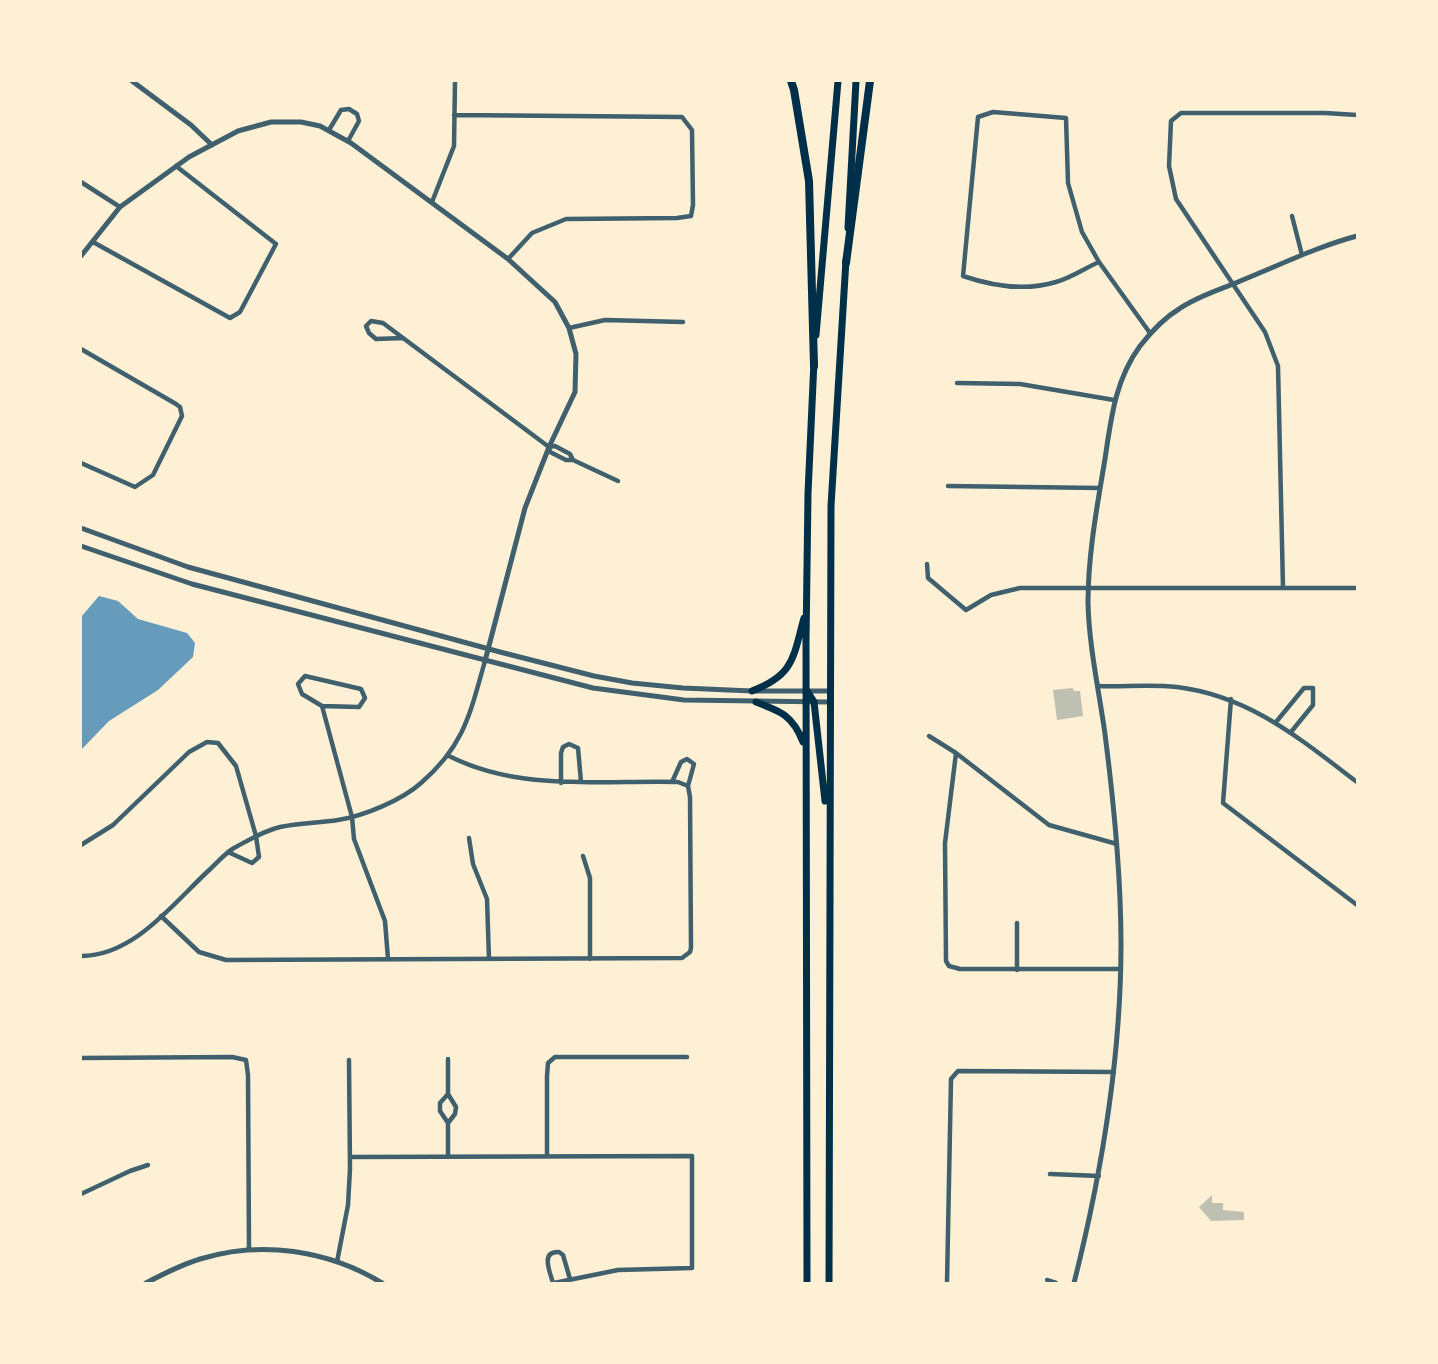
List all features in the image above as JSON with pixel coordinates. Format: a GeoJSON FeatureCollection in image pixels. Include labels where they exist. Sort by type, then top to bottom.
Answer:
{"type":"FeatureCollection","features":[{"type":"Feature","properties":{"kind":"highway"},"geometry":{"type":"LineString","coordinates":[[791,81],[809,181],[814,366]]}},
{"type":"Feature","properties":{"kind":"highway"},"geometry":{"type":"LineString","coordinates":[[846,263],[870,81]]}},
{"type":"Feature","properties":{"kind":"main road"},"geometry":{"type":"LineString","coordinates":[[829,836],[807,692],[808,493],[814,366],[838,81]]}},
{"type":"Feature","properties":{"kind":"main road"},"geometry":{"type":"LineString","coordinates":[[829,1283],[831,506],[856,81]]}},
{"type":"Feature","properties":{"kind":"main road"},"geometry":{"type":"LineString","coordinates":[[752,691],[779,678],[792,661],[807,607]]}},
{"type":"Feature","properties":{"kind":"main road"},"geometry":{"type":"LineString","coordinates":[[756,702],[788,716],[798,729],[805,748]]}},
{"type":"Feature","properties":{"kind":"main road"},"geometry":{"type":"LineString","coordinates":[[807,1283],[805,748],[810,702]]}},
{"type":"Feature","properties":{"kind":"street"},"geometry":{"type":"LineString","coordinates":[[132,81],[191,125],[212,145]]}},
{"type":"Feature","properties":{"kind":"street"},"geometry":{"type":"LineString","coordinates":[[432,202],[454,146],[454,81]]}},
{"type":"Feature","properties":{"kind":"street"},"geometry":{"type":"LineString","coordinates":[[329,130],[341,110],[349,109],[357,114],[359,121],[348,141]]}},
{"type":"Feature","properties":{"kind":"street"},"geometry":{"type":"LineString","coordinates":[[1099,262],[1058,282],[1032,287],[984,283],[963,276],[978,117],[993,112],[1066,118],[1068,183],[1082,232],[1099,262],[1150,333]]}},
{"type":"Feature","properties":{"kind":"street"},"geometry":{"type":"LineString","coordinates":[[1283,588],[1278,366],[1265,332],[1176,199],[1169,166],[1171,121],[1181,113],[1357,115]]}},
{"type":"Feature","properties":{"kind":"street"},"geometry":{"type":"LineString","coordinates":[[454,115],[682,117],[692,130],[693,205],[690,216],[566,219],[532,233],[508,259]]}},
{"type":"Feature","properties":{"kind":"street"},"geometry":{"type":"LineString","coordinates":[[81,256],[120,207],[176,166],[238,131],[271,122],[301,122],[320,126],[348,141],[508,259],[555,302],[569,328],[576,354],[575,392],[549,447],[525,508],[465,728],[449,756],[420,785],[388,804],[351,817],[279,827],[256,836],[228,852],[161,916],[124,946],[90,956],[81,956]]}},
{"type":"Feature","properties":{"kind":"street"},"geometry":{"type":"LineString","coordinates":[[93,242],[230,318],[240,312],[276,244],[176,166]]}},
{"type":"Feature","properties":{"kind":"street"},"geometry":{"type":"LineString","coordinates":[[81,182],[120,207]]}},
{"type":"Feature","properties":{"kind":"street"},"geometry":{"type":"LineString","coordinates":[[1292,216],[1302,255]]}},
{"type":"Feature","properties":{"kind":"street"},"geometry":{"type":"LineString","coordinates":[[1074,1283],[1099,1176],[1114,1072],[1120,969],[1117,844],[1090,631],[1088,588],[1091,546],[1114,400],[1130,361],[1150,333],[1179,309],[1202,296],[1302,255],[1357,236]]}},
{"type":"Feature","properties":{"kind":"street"},"geometry":{"type":"LineString","coordinates":[[569,328],[605,320],[683,322]]}},
{"type":"Feature","properties":{"kind":"street"},"geometry":{"type":"LineString","coordinates":[[403,338],[376,339],[369,333],[366,326],[371,321],[383,323],[549,447],[555,446],[570,454],[573,460],[618,481]]}},
{"type":"Feature","properties":{"kind":"street"},"geometry":{"type":"LineString","coordinates":[[81,349],[176,404],[182,412],[180,424],[153,475],[135,487],[81,463]]}},
{"type":"Feature","properties":{"kind":"street"},"geometry":{"type":"LineString","coordinates":[[957,383],[1020,384],[1114,400]]}},
{"type":"Feature","properties":{"kind":"street"},"geometry":{"type":"LineString","coordinates":[[948,486],[1100,488]]}},
{"type":"Feature","properties":{"kind":"street"},"geometry":{"type":"LineString","coordinates":[[81,528],[188,567],[488,649],[613,680],[674,688],[829,691]]}},
{"type":"Feature","properties":{"kind":"street"},"geometry":{"type":"LineString","coordinates":[[81,546],[192,584],[485,661],[618,693],[684,700],[829,702]]}},
{"type":"Feature","properties":{"kind":"street"},"geometry":{"type":"LineString","coordinates":[[927,564],[928,578],[966,610],[991,595],[1020,588],[1357,588]]}},
{"type":"Feature","properties":{"kind":"street"},"geometry":{"type":"LineString","coordinates":[[322,706],[359,707],[365,698],[361,689],[305,676],[298,684],[302,694],[322,706],[351,817],[354,839],[386,921],[388,959]]}},
{"type":"Feature","properties":{"kind":"street"},"geometry":{"type":"LineString","coordinates":[[1098,686],[1176,687],[1231,699],[1276,722],[1357,782]]}},
{"type":"Feature","properties":{"kind":"street"},"geometry":{"type":"LineString","coordinates":[[1276,722],[1304,688],[1312,688],[1313,705],[1291,732]]}},
{"type":"Feature","properties":{"kind":"street"},"geometry":{"type":"LineString","coordinates":[[1231,699],[1223,803],[1357,905]]}},
{"type":"Feature","properties":{"kind":"street"},"geometry":{"type":"LineString","coordinates":[[929,736],[956,753],[1049,825],[1117,844]]}},
{"type":"Feature","properties":{"kind":"street"},"geometry":{"type":"LineString","coordinates":[[81,845],[112,825],[189,752],[207,742],[218,743],[236,766],[256,836],[259,856],[255,862],[246,862],[228,852]]}},
{"type":"Feature","properties":{"kind":"street"},"geometry":{"type":"LineString","coordinates":[[561,783],[561,753],[563,747],[569,744],[578,748],[581,782]]}},
{"type":"Feature","properties":{"kind":"street"},"geometry":{"type":"LineString","coordinates":[[956,753],[945,843],[946,961],[950,966],[960,969],[1120,969]]}},
{"type":"Feature","properties":{"kind":"street"},"geometry":{"type":"LineString","coordinates":[[449,756],[472,767],[508,777],[561,783],[672,782],[684,783],[688,786]]}},
{"type":"Feature","properties":{"kind":"street"},"geometry":{"type":"LineString","coordinates":[[161,916],[199,952],[226,960],[674,959],[687,955],[691,948],[688,786],[694,764],[687,759],[681,762],[672,782]]}},
{"type":"Feature","properties":{"kind":"street"},"geometry":{"type":"LineString","coordinates":[[469,838],[473,864],[486,899],[489,959]]}},
{"type":"Feature","properties":{"kind":"street"},"geometry":{"type":"LineString","coordinates":[[583,856],[590,878],[590,959]]}},
{"type":"Feature","properties":{"kind":"street"},"geometry":{"type":"LineString","coordinates":[[1017,922],[1017,969]]}},
{"type":"Feature","properties":{"kind":"street"},"geometry":{"type":"LineString","coordinates":[[81,1058],[232,1057],[246,1060],[249,1249]]}},
{"type":"Feature","properties":{"kind":"street"},"geometry":{"type":"LineString","coordinates":[[547,1156],[548,1063],[555,1057],[687,1057]]}},
{"type":"Feature","properties":{"kind":"street"},"geometry":{"type":"LineString","coordinates":[[448,1059],[448,1094],[456,1107],[455,1114],[448,1123],[448,1156]]}},
{"type":"Feature","properties":{"kind":"street"},"geometry":{"type":"LineString","coordinates":[[337,1262],[348,1205],[349,1060]]}},
{"type":"Feature","properties":{"kind":"street"},"geometry":{"type":"LineString","coordinates":[[947,1283],[951,1079],[958,1071],[1114,1072]]}},
{"type":"Feature","properties":{"kind":"street"},"geometry":{"type":"LineString","coordinates":[[448,1094],[440,1107],[441,1114],[448,1123]]}},
{"type":"Feature","properties":{"kind":"street"},"geometry":{"type":"LineString","coordinates":[[350,1157],[692,1156],[692,1268],[618,1270],[554,1283],[547,1258],[553,1252],[559,1252],[563,1256],[570,1279]]}},
{"type":"Feature","properties":{"kind":"street"},"geometry":{"type":"LineString","coordinates":[[81,1194],[148,1165]]}},
{"type":"Feature","properties":{"kind":"street"},"geometry":{"type":"LineString","coordinates":[[1050,1174],[1099,1176]]}},
{"type":"Feature","properties":{"kind":"street"},"geometry":{"type":"LineString","coordinates":[[146,1283],[199,1259],[224,1252],[249,1249],[290,1250],[337,1262],[382,1283]]}},
{"type":"Feature","properties":{"kind":"street"},"geometry":{"type":"LineString","coordinates":[[1047,1280],[1056,1283]]}},
{"type":"Feature","properties":{"kind":"water"},"geometry":{"type":"Polygon","coordinates":[[[99,596],[118,601],[138,619],[187,633],[195,643],[193,657],[158,690],[109,721],[81,750],[81,617],[99,596]]]}},
{"type":"Feature","properties":{"kind":"building"},"geometry":{"type":"Polygon","coordinates":[[[1073,688],[1074,691],[1080,691],[1083,716],[1057,720],[1053,690],[1073,688]]]}},
{"type":"Feature","properties":{"kind":"building"},"geometry":{"type":"Polygon","coordinates":[[[1212,1195],[1212,1203],[1223,1203],[1223,1210],[1244,1212],[1244,1220],[1211,1221],[1199,1207],[1212,1195]]]}}]}
